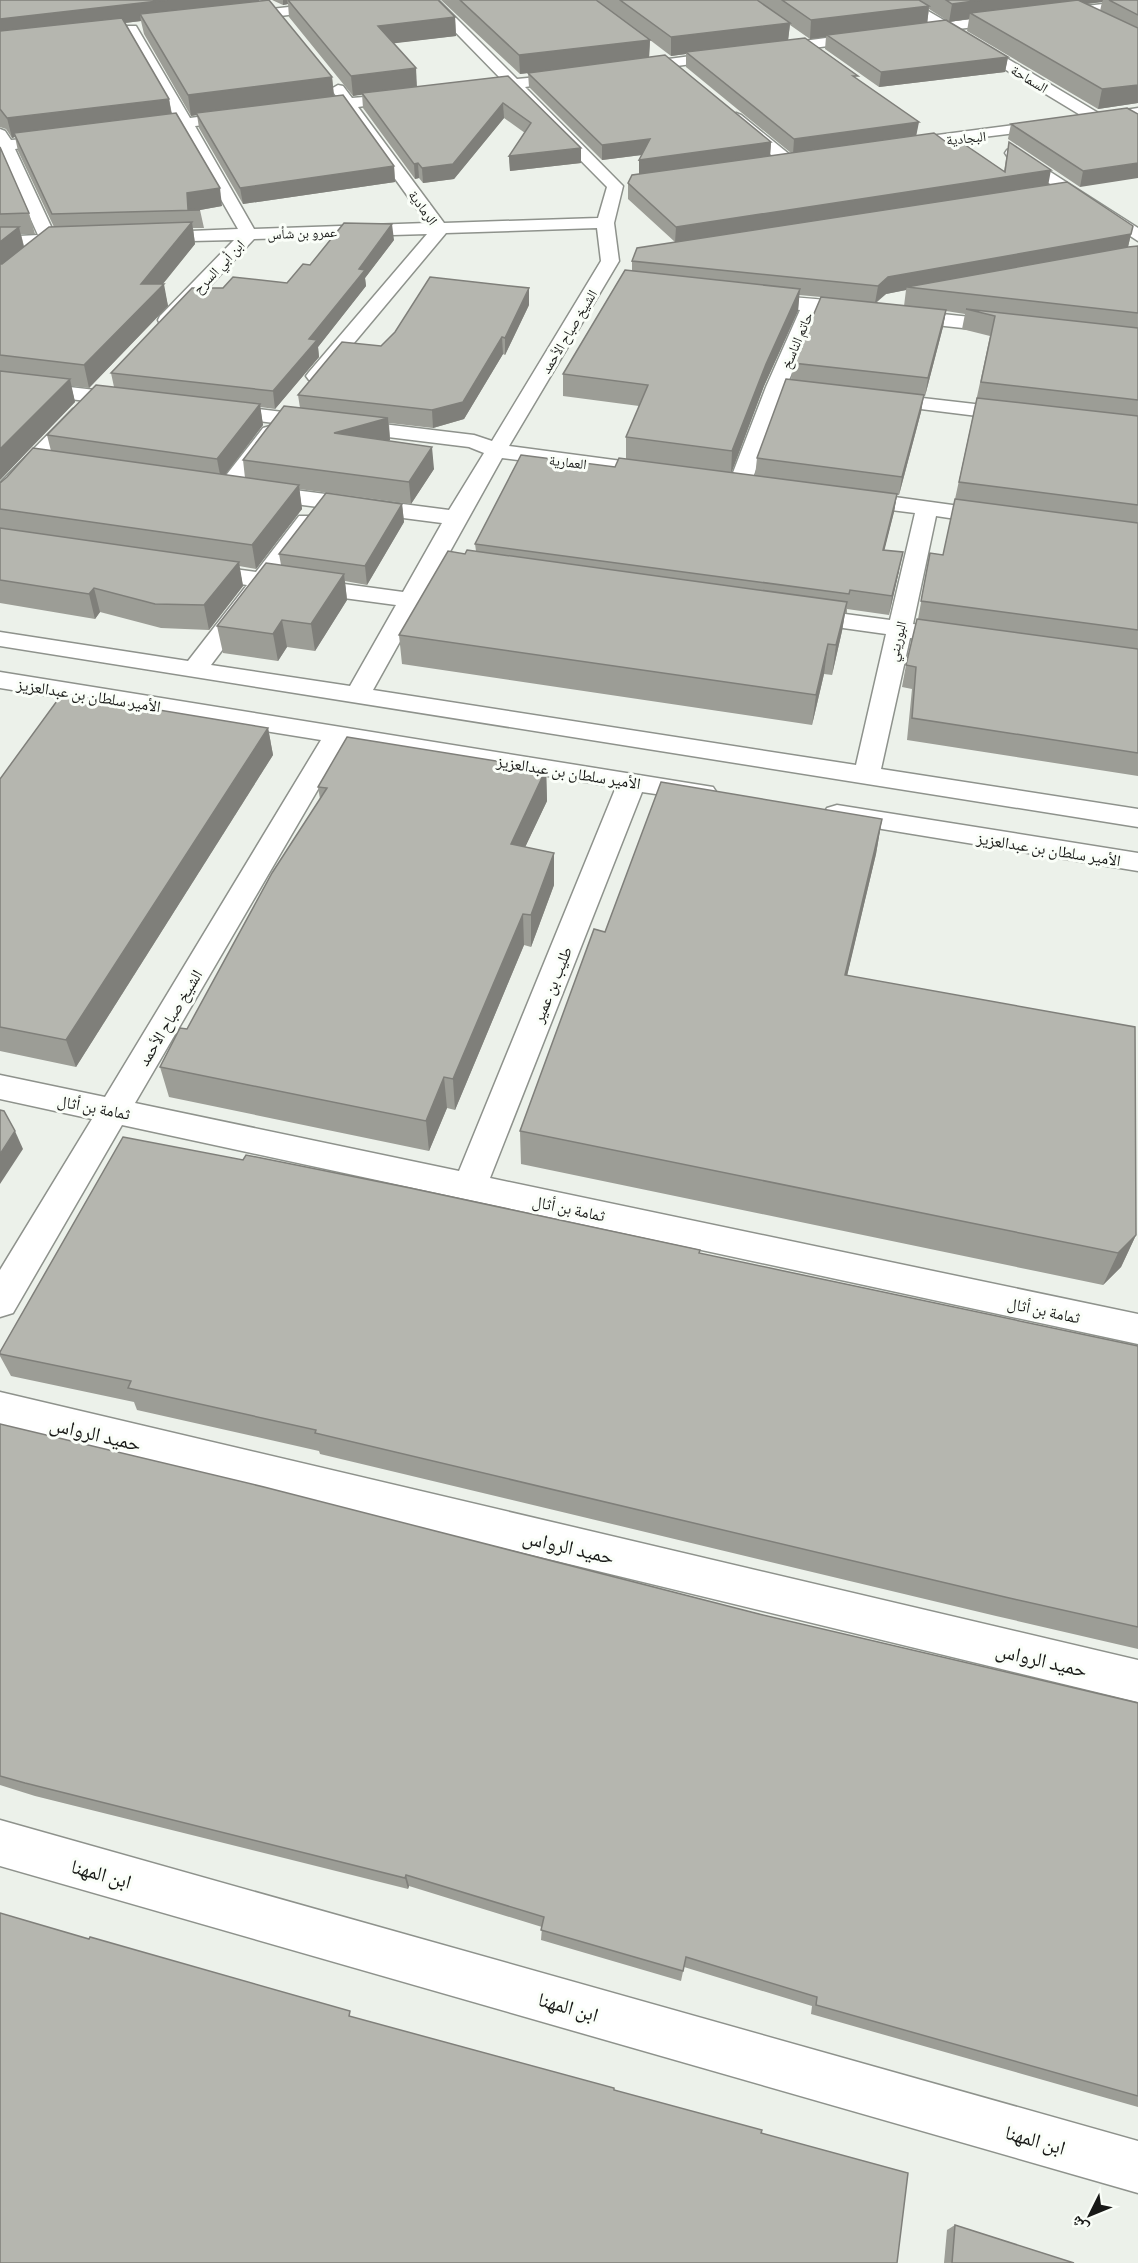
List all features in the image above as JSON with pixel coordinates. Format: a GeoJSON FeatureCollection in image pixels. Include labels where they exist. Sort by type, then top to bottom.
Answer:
{"type":"FeatureCollection","features":[{"type":"Feature","properties":{"kind":"street"},"geometry":{"type":"LineString","coordinates":[[255,0],[277,8],[275,12],[290,31]]}},
{"type":"Feature","properties":{"kind":"street"},"geometry":{"type":"LineString","coordinates":[[220,19],[383,0]]}},
{"type":"Feature","properties":{"kind":"street"},"geometry":{"type":"LineString","coordinates":[[431,0],[621,185],[605,223],[610,261],[632,257]]}},
{"type":"Feature","properties":{"kind":"street","name":"السماحة"},"geometry":{"type":"LineString","coordinates":[[900,0],[1098,119]]}},
{"type":"Feature","properties":{"kind":"street"},"geometry":{"type":"LineString","coordinates":[[1056,0],[1099,23]]}},
{"type":"Feature","properties":{"kind":"street"},"geometry":{"type":"LineString","coordinates":[[621,70],[943,27],[1079,13],[1138,4]]}},
{"type":"Feature","properties":{"kind":"street","name":"ابن أبي السرح"},"geometry":{"type":"LineString","coordinates":[[131,29],[249,234],[152,336]]}},
{"type":"Feature","properties":{"kind":"street"},"geometry":{"type":"LineString","coordinates":[[785,32],[822,58]]}},
{"type":"Feature","properties":{"kind":"street"},"geometry":{"type":"LineString","coordinates":[[649,49],[686,77]]}},
{"type":"Feature","properties":{"kind":"street"},"geometry":{"type":"LineString","coordinates":[[456,91],[586,74]]}},
{"type":"Feature","properties":{"kind":"street","name":"الرمادية"},"geometry":{"type":"LineString","coordinates":[[228,488],[282,417],[440,229],[327,76]]}},
{"type":"Feature","properties":{"kind":"street"},"geometry":{"type":"LineString","coordinates":[[291,110],[420,95]]}},
{"type":"Feature","properties":{"kind":"street"},"geometry":{"type":"LineString","coordinates":[[720,105],[795,161],[766,165]]}},
{"type":"Feature","properties":{"kind":"street"},"geometry":{"type":"LineString","coordinates":[[117,132],[255,115]]}},
{"type":"Feature","properties":{"kind":"street","name":"البجادية"},"geometry":{"type":"LineString","coordinates":[[882,148],[1136,115]]}},
{"type":"Feature","properties":{"kind":"street"},"geometry":{"type":"LineString","coordinates":[[920,126],[940,140]]}},
{"type":"Feature","properties":{"kind":"street"},"geometry":{"type":"LineString","coordinates":[[987,135],[1138,236]]}},
{"type":"Feature","properties":{"kind":"street"},"geometry":{"type":"LineString","coordinates":[[50,240],[2,142],[72,137]]}},
{"type":"Feature","properties":{"kind":"street"},"geometry":{"type":"LineString","coordinates":[[1045,193],[1068,190]]}},
{"type":"Feature","properties":{"kind":"street","name":"عمرو بن شأس"},"geometry":{"type":"LineString","coordinates":[[132,237],[605,223]]}},
{"type":"Feature","properties":{"kind":"street"},"geometry":{"type":"LineString","coordinates":[[0,242],[96,238]]}},
{"type":"Feature","properties":{"kind":"street"},"geometry":{"type":"LineString","coordinates":[[0,280],[50,240]]}},
{"type":"Feature","properties":{"kind":"street","name":"الشيخ صباح الأحمد"},"geometry":{"type":"LineString","coordinates":[[358,695],[456,518],[610,261]]}},
{"type":"Feature","properties":{"kind":"street"},"geometry":{"type":"LineString","coordinates":[[597,281],[621,284]]}},
{"type":"Feature","properties":{"kind":"street"},"geometry":{"type":"LineString","coordinates":[[740,298],[1021,328]]}},
{"type":"Feature","properties":{"kind":"street","name":"حاتم الناسخ"},"geometry":{"type":"LineString","coordinates":[[740,483],[776,387],[811,306],[913,299]]}},
{"type":"Feature","properties":{"kind":"street"},"geometry":{"type":"LineString","coordinates":[[0,496],[112,379]]}},
{"type":"Feature","properties":{"kind":"street"},"geometry":{"type":"LineString","coordinates":[[0,385],[154,403]]}},
{"type":"Feature","properties":{"kind":"street"},"geometry":{"type":"LineString","coordinates":[[776,387],[799,390]]}},
{"type":"Feature","properties":{"kind":"street"},"geometry":{"type":"LineString","coordinates":[[857,397],[1033,417]]}},
{"type":"Feature","properties":{"kind":"street","name":"العمارية"},"geometry":{"type":"LineString","coordinates":[[200,408],[474,441],[496,451],[670,474]]}},
{"type":"Feature","properties":{"kind":"street"},"geometry":{"type":"LineString","coordinates":[[34,462],[57,465]]}},
{"type":"Feature","properties":{"kind":"street"},"geometry":{"type":"LineString","coordinates":[[717,480],[763,486]]}},
{"type":"Feature","properties":{"kind":"street"},"geometry":{"type":"LineString","coordinates":[[205,485],[456,518]]}},
{"type":"Feature","properties":{"kind":"street"},"geometry":{"type":"LineString","coordinates":[[834,496],[1021,521]]}},
{"type":"Feature","properties":{"kind":"street"},"geometry":{"type":"LineString","coordinates":[[195,669],[321,502]]}},
{"type":"Feature","properties":{"kind":"street","name":"البوريني"},"geometry":{"type":"LineString","coordinates":[[867,773],[927,509]]}},
{"type":"Feature","properties":{"kind":"street"},"geometry":{"type":"LineString","coordinates":[[430,565],[454,568]]}},
{"type":"Feature","properties":{"kind":"street"},"geometry":{"type":"LineString","coordinates":[[177,567],[410,600]]}},
{"type":"Feature","properties":{"kind":"street"},"geometry":{"type":"LineString","coordinates":[[782,613],[978,640]]}},
{"type":"Feature","properties":{"kind":"street"},"geometry":{"type":"LineString","coordinates":[[0,639],[867,773],[1138,818]]}},
{"type":"Feature","properties":{"kind":"street","name":"الأمير سلطان بن عبدالعزيز"},"geometry":{"type":"LineString","coordinates":[[0,680],[58,700],[338,733],[726,797]]}},
{"type":"Feature","properties":{"kind":"street","name":"الشيخ صباح الأحمد"},"geometry":{"type":"LineString","coordinates":[[0,1302],[338,733]]}},
{"type":"Feature","properties":{"kind":"street","name":"طليب بن عمير"},"geometry":{"type":"LineString","coordinates":[[470,1185],[632,782]]}},
{"type":"Feature","properties":{"kind":"street","name":"الأمير سلطان بن عبدالعزيز"},"geometry":{"type":"LineString","coordinates":[[808,810],[1138,862]]}},
{"type":"Feature","properties":{"kind":"street","name":"ثمامة بن أثال"},"geometry":{"type":"LineString","coordinates":[[0,1087],[470,1185],[1138,1329]]}},
{"type":"Feature","properties":{"kind":"street","name":"حميد الرواس"},"geometry":{"type":"LineString","coordinates":[[0,1409],[1138,1681]]}},
{"type":"Feature","properties":{"kind":"street","name":"ابن المهنا"},"geometry":{"type":"LineString","coordinates":[[0,1844],[1138,2167]]}},
{"type":"Feature","properties":{"kind":"building"},"geometry":{"type":"Polygon","coordinates":[[[0,0],[167,0],[0,19],[0,0]]]}},
{"type":"Feature","properties":{"kind":"building"},"geometry":{"type":"Polygon","coordinates":[[[269,0],[332,77],[188,95],[140,14],[269,0]]]}},
{"type":"Feature","properties":{"kind":"building"},"geometry":{"type":"Polygon","coordinates":[[[288,0],[438,0],[455,17],[378,26],[416,68],[351,76],[288,0]]]}},
{"type":"Feature","properties":{"kind":"building"},"geometry":{"type":"Polygon","coordinates":[[[460,0],[596,0],[650,40],[519,55],[460,0]]]}},
{"type":"Feature","properties":{"kind":"building"},"geometry":{"type":"Polygon","coordinates":[[[620,0],[757,0],[790,23],[671,37],[620,0]]]}},
{"type":"Feature","properties":{"kind":"building"},"geometry":{"type":"Polygon","coordinates":[[[782,0],[919,0],[929,6],[811,20],[782,0]]]}},
{"type":"Feature","properties":{"kind":"building"},"geometry":{"type":"Polygon","coordinates":[[[946,0],[981,0],[952,4],[946,0]]]}},
{"type":"Feature","properties":{"kind":"building"},"geometry":{"type":"Polygon","coordinates":[[[1078,0],[1138,28],[1138,85],[1102,89],[970,13],[1078,0]]]}},
{"type":"Feature","properties":{"kind":"building"},"geometry":{"type":"Polygon","coordinates":[[[1109,0],[1138,0],[1138,15],[1109,0]]]}},
{"type":"Feature","properties":{"kind":"building"},"geometry":{"type":"Polygon","coordinates":[[[122,18],[169,99],[7,118],[0,109],[0,31],[122,18]]]}},
{"type":"Feature","properties":{"kind":"building"},"geometry":{"type":"Polygon","coordinates":[[[946,20],[1008,57],[881,72],[827,35],[946,20]]]}},
{"type":"Feature","properties":{"kind":"building"},"geometry":{"type":"Polygon","coordinates":[[[805,38],[858,76],[853,76],[919,122],[794,139],[686,52],[805,38]]]}},
{"type":"Feature","properties":{"kind":"building"},"geometry":{"type":"Polygon","coordinates":[[[665,55],[771,142],[639,160],[650,139],[602,145],[528,73],[665,55]]]}},
{"type":"Feature","properties":{"kind":"building"},"geometry":{"type":"Polygon","coordinates":[[[508,76],[581,148],[509,156],[531,123],[503,103],[453,164],[422,168],[418,163],[414,164],[362,93],[508,76]]]}},
{"type":"Feature","properties":{"kind":"building"},"geometry":{"type":"Polygon","coordinates":[[[343,95],[394,166],[240,188],[196,113],[343,95]]]}},
{"type":"Feature","properties":{"kind":"building"},"geometry":{"type":"Polygon","coordinates":[[[1127,108],[1138,114],[1138,163],[1083,171],[1011,124],[1127,108]]]}},
{"type":"Feature","properties":{"kind":"building"},"geometry":{"type":"Polygon","coordinates":[[[176,113],[220,188],[187,193],[188,209],[200,210],[52,214],[14,133],[176,113]]]}},
{"type":"Feature","properties":{"kind":"building"},"geometry":{"type":"Polygon","coordinates":[[[934,133],[946,142],[958,140],[1005,172],[1009,142],[1051,170],[676,227],[628,183],[632,175],[934,133]]]}},
{"type":"Feature","properties":{"kind":"building"},"geometry":{"type":"Polygon","coordinates":[[[0,147],[29,213],[0,214],[0,147]]]}},
{"type":"Feature","properties":{"kind":"building"},"geometry":{"type":"Polygon","coordinates":[[[1067,182],[1133,226],[1131,234],[888,277],[878,286],[632,261],[637,248],[1067,182]]]}},
{"type":"Feature","properties":{"kind":"building"},"geometry":{"type":"Polygon","coordinates":[[[192,222],[141,284],[164,284],[84,365],[0,355],[0,264],[49,227],[192,222]]]}},
{"type":"Feature","properties":{"kind":"building"},"geometry":{"type":"Polygon","coordinates":[[[344,223],[392,224],[359,269],[365,270],[309,339],[317,340],[273,391],[111,373],[192,288],[223,288],[233,277],[287,283],[303,264],[310,265],[344,223]]]}},
{"type":"Feature","properties":{"kind":"building"},"geometry":{"type":"Polygon","coordinates":[[[0,227],[19,227],[0,242],[0,227]]]}},
{"type":"Feature","properties":{"kind":"building"},"geometry":{"type":"Polygon","coordinates":[[[1138,246],[1138,313],[907,287],[1128,247],[1138,246]]]}},
{"type":"Feature","properties":{"kind":"building"},"geometry":{"type":"Polygon","coordinates":[[[625,270],[800,289],[766,364],[732,451],[626,437],[648,385],[563,374],[625,270]]]}},
{"type":"Feature","properties":{"kind":"building"},"geometry":{"type":"Polygon","coordinates":[[[430,277],[529,288],[505,338],[502,337],[463,402],[432,410],[298,395],[342,342],[381,346],[395,332],[430,277]]]}},
{"type":"Feature","properties":{"kind":"building"},"geometry":{"type":"Polygon","coordinates":[[[821,297],[946,310],[928,378],[793,363],[821,297]]]}},
{"type":"Feature","properties":{"kind":"building"},"geometry":{"type":"Polygon","coordinates":[[[966,309],[1138,328],[1138,400],[981,382],[995,316],[966,309]]]}},
{"type":"Feature","properties":{"kind":"building"},"geometry":{"type":"Polygon","coordinates":[[[0,371],[70,379],[0,449],[0,371]]]}},
{"type":"Feature","properties":{"kind":"building"},"geometry":{"type":"Polygon","coordinates":[[[786,379],[924,395],[902,477],[757,458],[786,379]]]}},
{"type":"Feature","properties":{"kind":"building"},"geometry":{"type":"Polygon","coordinates":[[[96,385],[260,404],[217,459],[47,435],[96,385]]]}},
{"type":"Feature","properties":{"kind":"building"},"geometry":{"type":"Polygon","coordinates":[[[977,398],[1138,416],[1138,505],[959,482],[977,398]]]}},
{"type":"Feature","properties":{"kind":"building"},"geometry":{"type":"Polygon","coordinates":[[[284,406],[388,418],[334,433],[432,447],[409,482],[243,460],[284,406]]]}},
{"type":"Feature","properties":{"kind":"building"},"geometry":{"type":"Polygon","coordinates":[[[33,448],[299,485],[252,545],[0,509],[0,483],[33,448]]]}},
{"type":"Feature","properties":{"kind":"building"},"geometry":{"type":"Polygon","coordinates":[[[521,455],[615,467],[619,458],[897,494],[883,550],[903,552],[892,596],[850,590],[849,594],[475,544],[521,455]]]}},
{"type":"Feature","properties":{"kind":"building"},"geometry":{"type":"Polygon","coordinates":[[[326,493],[402,504],[365,566],[279,554],[326,493]]]}},
{"type":"Feature","properties":{"kind":"building"},"geometry":{"type":"Polygon","coordinates":[[[955,499],[1138,523],[1138,630],[921,601],[930,553],[943,555],[955,499]]]}},
{"type":"Feature","properties":{"kind":"building"},"geometry":{"type":"Polygon","coordinates":[[[0,528],[239,562],[204,605],[155,604],[94,588],[89,594],[0,580],[0,528]]]}},
{"type":"Feature","properties":{"kind":"building"},"geometry":{"type":"Polygon","coordinates":[[[467,550],[847,602],[836,645],[828,644],[816,695],[399,635],[448,551],[465,554],[467,550]]]}},
{"type":"Feature","properties":{"kind":"building"},"geometry":{"type":"Polygon","coordinates":[[[266,563],[344,574],[311,624],[282,620],[273,634],[217,626],[266,563]]]}},
{"type":"Feature","properties":{"kind":"building"},"geometry":{"type":"Polygon","coordinates":[[[917,619],[1138,649],[1138,753],[912,718],[916,667],[906,665],[917,619]]]}},
{"type":"Feature","properties":{"kind":"building"},"geometry":{"type":"Polygon","coordinates":[[[62,694],[268,728],[66,1040],[0,1027],[0,779],[62,694]]]}},
{"type":"Feature","properties":{"kind":"building"},"geometry":{"type":"Polygon","coordinates":[[[347,737],[546,769],[511,844],[554,853],[531,915],[523,914],[453,1079],[444,1077],[426,1121],[160,1067],[180,1028],[187,1029],[272,873],[327,788],[318,787],[347,737]]]}},
{"type":"Feature","properties":{"kind":"building"},"geometry":{"type":"Polygon","coordinates":[[[661,782],[882,819],[845,975],[1135,1027],[1136,1235],[1118,1253],[520,1131],[594,929],[605,932],[661,782]]]}},
{"type":"Feature","properties":{"kind":"building"},"geometry":{"type":"Polygon","coordinates":[[[0,1110],[4,1111],[15,1131],[0,1154],[0,1110]]]}},
{"type":"Feature","properties":{"kind":"building"},"geometry":{"type":"Polygon","coordinates":[[[123,1137],[243,1160],[246,1155],[410,1188],[700,1250],[699,1253],[1138,1346],[1138,1627],[315,1433],[316,1430],[128,1388],[131,1381],[0,1354],[123,1137]]]}},
{"type":"Feature","properties":{"kind":"building"},"geometry":{"type":"Polygon","coordinates":[[[0,1424],[264,1487],[759,1614],[1138,1703],[1138,2096],[816,2005],[817,1997],[686,1957],[683,1971],[541,1930],[544,1917],[406,1875],[405,1878],[0,1776],[0,1424]]]}},
{"type":"Feature","properties":{"kind":"building"},"geometry":{"type":"Polygon","coordinates":[[[0,1913],[350,2011],[349,2016],[614,2088],[614,2090],[762,2130],[761,2133],[908,2173],[897,2263],[0,2263],[0,1913]]]}},
{"type":"Feature","properties":{"kind":"building"},"geometry":{"type":"Polygon","coordinates":[[[955,2225],[1074,2263],[952,2263],[955,2225]]]}}]}
